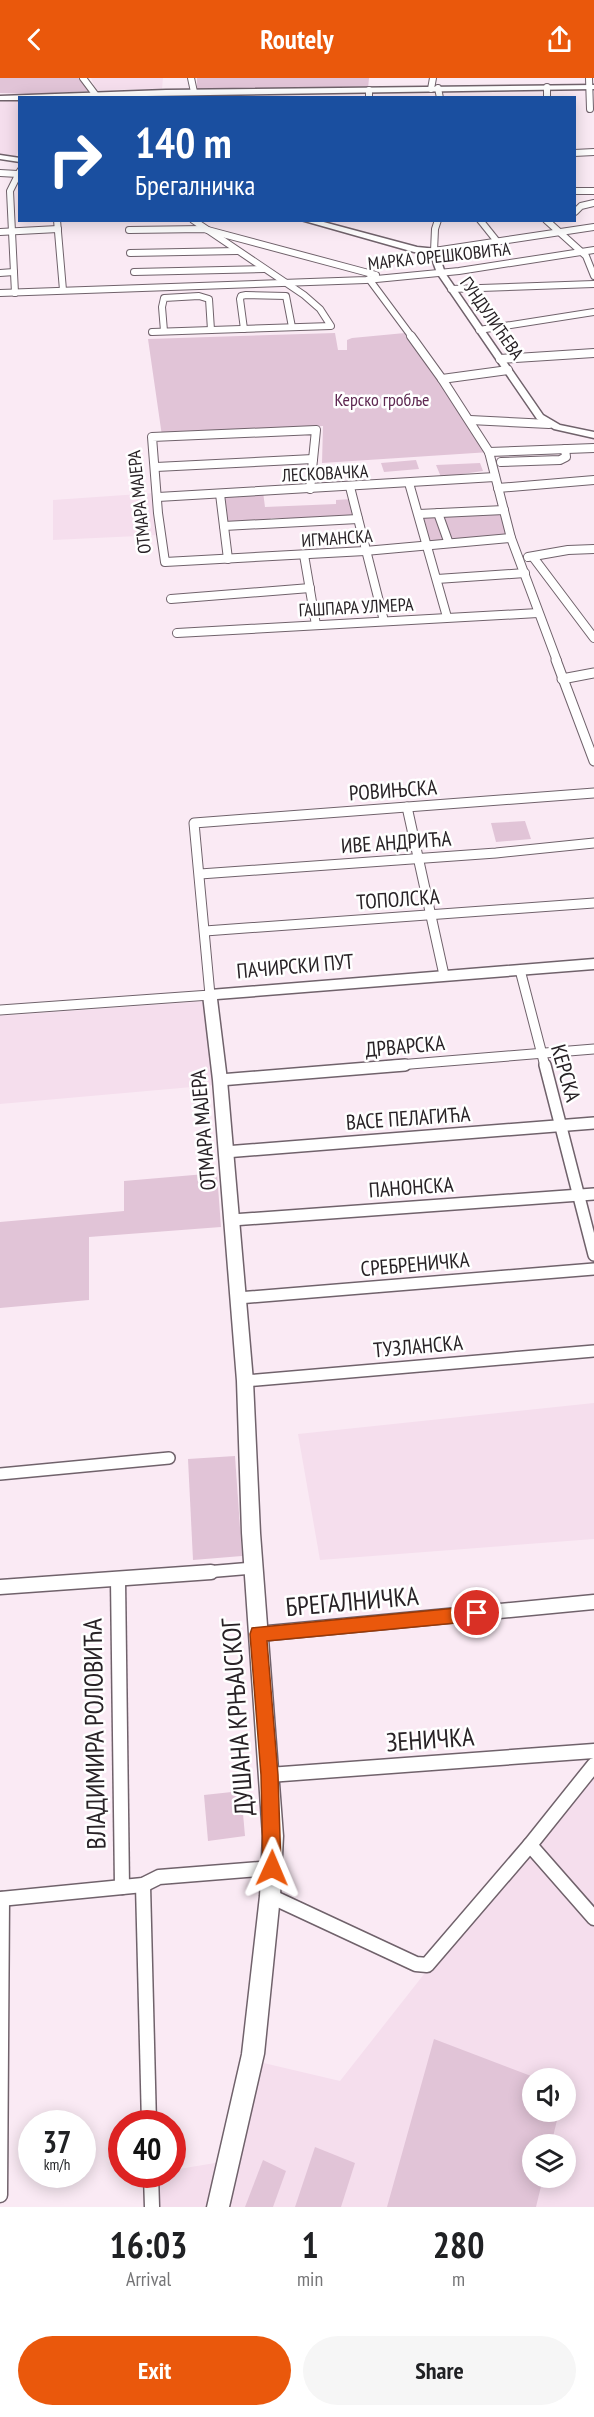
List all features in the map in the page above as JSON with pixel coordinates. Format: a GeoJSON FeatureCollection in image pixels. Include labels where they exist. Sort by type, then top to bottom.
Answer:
{"type":"FeatureCollection","features":[{"type":"Feature","properties":{"kind":"street"},"geometry":{"type":"LineString","coordinates":[[83,78],[95,94]]}},
{"type":"Feature","properties":{"kind":"street"},"geometry":{"type":"LineString","coordinates":[[191,78],[194,92]]}},
{"type":"Feature","properties":{"kind":"street"},"geometry":{"type":"LineString","coordinates":[[369,94],[370,78]]}},
{"type":"Feature","properties":{"kind":"street"},"geometry":{"type":"LineString","coordinates":[[433,78],[439,96]]}},
{"type":"Feature","properties":{"kind":"street"},"geometry":{"type":"LineString","coordinates":[[58,96],[194,92],[369,94],[435,88],[547,87],[591,82],[590,109]]}},
{"type":"Feature","properties":{"kind":"street"},"geometry":{"type":"LineString","coordinates":[[547,87],[547,96]]}},
{"type":"Feature","properties":{"kind":"street"},"geometry":{"type":"LineString","coordinates":[[0,98],[18,98]]}},
{"type":"Feature","properties":{"kind":"street"},"geometry":{"type":"LineString","coordinates":[[576,153],[594,152]]}},
{"type":"Feature","properties":{"kind":"street"},"geometry":{"type":"LineString","coordinates":[[0,157],[18,160]]}},
{"type":"Feature","properties":{"kind":"street"},"geometry":{"type":"LineString","coordinates":[[0,173],[18,172]]}},
{"type":"Feature","properties":{"kind":"street"},"geometry":{"type":"LineString","coordinates":[[15,293],[10,251],[12,231],[10,190],[18,174]]}},
{"type":"Feature","properties":{"kind":"street"},"geometry":{"type":"LineString","coordinates":[[0,190],[18,191]]}},
{"type":"Feature","properties":{"kind":"street"},"geometry":{"type":"LineString","coordinates":[[576,191],[594,192]]}},
{"type":"Feature","properties":{"kind":"street"},"geometry":{"type":"LineString","coordinates":[[576,211],[581,206],[594,203]]}},
{"type":"Feature","properties":{"kind":"street"},"geometry":{"type":"LineString","coordinates":[[0,210],[11,209]]}},
{"type":"Feature","properties":{"kind":"street"},"geometry":{"type":"LineString","coordinates":[[576,213],[590,227]]}},
{"type":"Feature","properties":{"kind":"street"},"geometry":{"type":"LineString","coordinates":[[57,222],[63,290]]}},
{"type":"Feature","properties":{"kind":"street"},"geometry":{"type":"LineString","coordinates":[[195,222],[218,235],[382,278]]}},
{"type":"Feature","properties":{"kind":"street"},"geometry":{"type":"LineString","coordinates":[[312,222],[417,250],[434,251],[590,227]]}},
{"type":"Feature","properties":{"kind":"street","name":"ГУНДУЛИЋЕВА"},"geometry":{"type":"LineString","coordinates":[[437,222],[434,251],[441,273],[540,417],[549,424]]}},
{"type":"Feature","properties":{"kind":"street"},"geometry":{"type":"LineString","coordinates":[[482,222],[496,240]]}},
{"type":"Feature","properties":{"kind":"street"},"geometry":{"type":"LineString","coordinates":[[548,222],[588,260],[594,276]]}},
{"type":"Feature","properties":{"kind":"street"},"geometry":{"type":"LineString","coordinates":[[0,232],[58,229]]}},
{"type":"Feature","properties":{"kind":"street"},"geometry":{"type":"LineString","coordinates":[[129,230],[204,229]]}},
{"type":"Feature","properties":{"kind":"street"},"geometry":{"type":"LineString","coordinates":[[152,332],[331,326],[320,309],[218,235]]}},
{"type":"Feature","properties":{"kind":"street","name":"МАРКА ОРЕШКОВИЋА"},"geometry":{"type":"LineString","coordinates":[[0,293],[121,287],[286,284],[369,279],[441,273],[594,250]]}},
{"type":"Feature","properties":{"kind":"street"},"geometry":{"type":"LineString","coordinates":[[129,253],[237,251]]}},
{"type":"Feature","properties":{"kind":"street"},"geometry":{"type":"LineString","coordinates":[[134,272],[264,268]]}},
{"type":"Feature","properties":{"kind":"street"},"geometry":{"type":"LineString","coordinates":[[0,273],[14,272]]}},
{"type":"Feature","properties":{"kind":"street"},"geometry":{"type":"LineString","coordinates":[[369,279],[442,379],[489,452],[511,538],[594,761]]}},
{"type":"Feature","properties":{"kind":"street"},"geometry":{"type":"LineString","coordinates":[[451,289],[594,284]]}},
{"type":"Feature","properties":{"kind":"street"},"geometry":{"type":"LineString","coordinates":[[244,329],[241,296],[285,295],[292,327]]}},
{"type":"Feature","properties":{"kind":"street"},"geometry":{"type":"LineString","coordinates":[[164,331],[162,307],[164,298],[207,297],[211,330]]}},
{"type":"Feature","properties":{"kind":"street"},"geometry":{"type":"LineString","coordinates":[[479,330],[594,312]]}},
{"type":"Feature","properties":{"kind":"street"},"geometry":{"type":"LineString","coordinates":[[500,359],[594,353]]}},
{"type":"Feature","properties":{"kind":"street"},"geometry":{"type":"LineString","coordinates":[[442,379],[508,370]]}},
{"type":"Feature","properties":{"kind":"street"},"geometry":{"type":"LineString","coordinates":[[470,420],[549,424],[594,435]]}},
{"type":"Feature","properties":{"kind":"street","name":"ОТМАРА МАЈЕРА"},"geometry":{"type":"LineString","coordinates":[[165,562],[152,437],[316,430],[313,459]]}},
{"type":"Feature","properties":{"kind":"street"},"geometry":{"type":"LineString","coordinates":[[489,452],[594,448]]}},
{"type":"Feature","properties":{"kind":"street"},"geometry":{"type":"LineString","coordinates":[[501,462],[560,460],[566,457],[565,449]]}},
{"type":"Feature","properties":{"kind":"street"},"geometry":{"type":"LineString","coordinates":[[156,467],[313,459],[310,489]]}},
{"type":"Feature","properties":{"kind":"street","name":"ЛЕСКОВАЧКА"},"geometry":{"type":"LineString","coordinates":[[158,497],[495,477]]}},
{"type":"Feature","properties":{"kind":"street"},"geometry":{"type":"LineString","coordinates":[[498,488],[594,480]]}},
{"type":"Feature","properties":{"kind":"street"},"geometry":{"type":"LineString","coordinates":[[409,483],[447,617]]}},
{"type":"Feature","properties":{"kind":"street"},"geometry":{"type":"LineString","coordinates":[[350,487],[384,621]]}},
{"type":"Feature","properties":{"kind":"street"},"geometry":{"type":"LineString","coordinates":[[220,494],[228,559]]}},
{"type":"Feature","properties":{"kind":"street"},"geometry":{"type":"LineString","coordinates":[[418,514],[504,510]]}},
{"type":"Feature","properties":{"kind":"street"},"geometry":{"type":"LineString","coordinates":[[438,513],[448,541]]}},
{"type":"Feature","properties":{"kind":"street"},"geometry":{"type":"LineString","coordinates":[[224,526],[358,519]]}},
{"type":"Feature","properties":{"kind":"street","name":"ИГМАНСКА"},"geometry":{"type":"LineString","coordinates":[[165,562],[365,551],[511,538]]}},
{"type":"Feature","properties":{"kind":"street"},"geometry":{"type":"LineString","coordinates":[[519,558],[568,550],[594,549]]}},
{"type":"Feature","properties":{"kind":"street"},"geometry":{"type":"LineString","coordinates":[[304,555],[316,625]]}},
{"type":"Feature","properties":{"kind":"street"},"geometry":{"type":"LineString","coordinates":[[533,557],[594,638]]}},
{"type":"Feature","properties":{"kind":"street"},"geometry":{"type":"LineString","coordinates":[[437,579],[525,573]]}},
{"type":"Feature","properties":{"kind":"street"},"geometry":{"type":"LineString","coordinates":[[171,599],[310,588]]}},
{"type":"Feature","properties":{"kind":"street","name":"ГАШПАРА УЛМЕРА"},"geometry":{"type":"LineString","coordinates":[[177,633],[538,613]]}},
{"type":"Feature","properties":{"kind":"street"},"geometry":{"type":"LineString","coordinates":[[562,679],[594,673]]}},
{"type":"Feature","properties":{"kind":"street","name":"РОВИЊСКА"},"geometry":{"type":"LineString","coordinates":[[194,823],[594,793]]}},
{"type":"Feature","properties":{"kind":"street"},"geometry":{"type":"LineString","coordinates":[[407,807],[444,975]]}},
{"type":"Feature","properties":{"kind":"street","name":"ОТМАРА МАЈЕРА"},"geometry":{"type":"LineString","coordinates":[[194,823],[220,1080],[248,1434]]}},
{"type":"Feature","properties":{"kind":"street","name":"ИВЕ АНДРИЋА"},"geometry":{"type":"LineString","coordinates":[[200,874],[496,854],[594,843]]}},
{"type":"Feature","properties":{"kind":"street","name":"ТОПОЛСКА"},"geometry":{"type":"LineString","coordinates":[[205,931],[594,903]]}},
{"type":"Feature","properties":{"kind":"street","name":"ПАЧИРСКИ ПУТ"},"geometry":{"type":"LineString","coordinates":[[0,1010],[594,964]]}},
{"type":"Feature","properties":{"kind":"street","name":"КЕРСКА"},"geometry":{"type":"LineString","coordinates":[[520,970],[594,1255]]}},
{"type":"Feature","properties":{"kind":"street","name":"ДРВАРСКА"},"geometry":{"type":"LineString","coordinates":[[220,1080],[594,1049]]}},
{"type":"Feature","properties":{"kind":"street","name":"ВАСЕ ПЕЛАГИЋА"},"geometry":{"type":"LineString","coordinates":[[225,1152],[594,1123]]}},
{"type":"Feature","properties":{"kind":"street","name":"ПАНОНСКА"},"geometry":{"type":"LineString","coordinates":[[232,1220],[594,1194]]}},
{"type":"Feature","properties":{"kind":"street","name":"СРЕБРЕНИЧКА"},"geometry":{"type":"LineString","coordinates":[[238,1298],[594,1269]]}},
{"type":"Feature","properties":{"kind":"street","name":"ТУЗЛАНСКА"},"geometry":{"type":"LineString","coordinates":[[245,1381],[594,1351]]}},
{"type":"Feature","properties":{"kind":"street","name":"ДУШАНА КРЊАЈСКОГ"},"geometry":{"type":"LineString","coordinates":[[218,2207],[253,2054],[272,1868],[270,1775],[253,1568],[248,1434]]}},
{"type":"Feature","properties":{"kind":"street"},"geometry":{"type":"LineString","coordinates":[[0,1474],[169,1458]]}},
{"type":"Feature","properties":{"kind":"street"},"geometry":{"type":"LineString","coordinates":[[0,1587],[118,1580],[253,1568]]}},
{"type":"Feature","properties":{"kind":"street","name":"ВЛАДИМИРА РОЛОВИЋА"},"geometry":{"type":"LineString","coordinates":[[118,1580],[122,1887]]}},
{"type":"Feature","properties":{"kind":"street","name":"БРЕГАЛНИЧКА"},"geometry":{"type":"LineString","coordinates":[[258,1634],[594,1602]]}},
{"type":"Feature","properties":{"kind":"street","name":"ЗЕНИЧКА"},"geometry":{"type":"LineString","coordinates":[[270,1775],[594,1751]]}},
{"type":"Feature","properties":{"kind":"street"},"geometry":{"type":"LineString","coordinates":[[270,1896],[424,1966],[431,1962],[594,1766]]}},
{"type":"Feature","properties":{"kind":"street"},"geometry":{"type":"LineString","coordinates":[[530,1845],[594,1918]]}},
{"type":"Feature","properties":{"kind":"street"},"geometry":{"type":"LineString","coordinates":[[0,2195],[1,1899],[143,1886],[159,1877],[272,1868]]}},
{"type":"Feature","properties":{"kind":"street"},"geometry":{"type":"LineString","coordinates":[[143,1886],[149,2110]]}},
{"type":"Feature","properties":{"kind":"street"},"geometry":{"type":"LineString","coordinates":[[151,2188],[152,2207]]}},
{"type":"Feature","properties":{"kind":"shaded area"},"geometry":{"type":"Polygon","coordinates":[[[91,78],[163,78],[162,89],[96,90],[91,78]]]}},
{"type":"Feature","properties":{"kind":"shaded area"},"geometry":{"type":"Polygon","coordinates":[[[18,100],[18,151],[16,156],[0,154],[0,101],[18,100]]]}},
{"type":"Feature","properties":{"kind":"shaded area"},"geometry":{"type":"Polygon","coordinates":[[[154,493],[159,535],[53,540],[53,500],[154,493]]]}},
{"type":"Feature","properties":{"kind":"shaded area"},"geometry":{"type":"Polygon","coordinates":[[[209,1001],[215,1085],[0,1104],[0,1016],[209,1001]]]}},
{"type":"Feature","properties":{"kind":"shaded area"},"geometry":{"type":"Polygon","coordinates":[[[594,1403],[594,1539],[320,1560],[298,1434],[594,1403]]]}},
{"type":"Feature","properties":{"kind":"shaded area"},"geometry":{"type":"Polygon","coordinates":[[[594,1758],[594,2207],[145,2207],[144,2188],[186,2188],[186,2168],[239,2159],[251,2060],[340,2081],[594,1758]]]}},
{"type":"Feature","properties":{"kind":"green space"},"geometry":{"type":"Polygon","coordinates":[[[0,78],[78,78],[89,91],[0,93],[0,78]]]}},
{"type":"Feature","properties":{"kind":"green space"},"geometry":{"type":"Polygon","coordinates":[[[197,78],[369,78],[368,89],[197,91],[197,78]]]}},
{"type":"Feature","properties":{"kind":"green space","name":"Керско гробље"},"geometry":{"type":"Polygon","coordinates":[[[335,333],[338,350],[347,350],[347,340],[352,338],[405,333],[445,381],[490,452],[322,463],[323,426],[162,436],[148,339],[335,333]]]}},
{"type":"Feature","properties":{"kind":"green space"},"geometry":{"type":"Polygon","coordinates":[[[416,460],[419,469],[384,472],[381,463],[416,460]]]}},
{"type":"Feature","properties":{"kind":"green space"},"geometry":{"type":"Polygon","coordinates":[[[480,463],[483,471],[441,477],[436,465],[480,463]]]}},
{"type":"Feature","properties":{"kind":"green space"},"geometry":{"type":"Polygon","coordinates":[[[263,492],[265,507],[336,504],[336,500],[352,499],[357,518],[307,521],[306,518],[271,518],[267,523],[225,526],[221,495],[263,492]]]}},
{"type":"Feature","properties":{"kind":"green space"},"geometry":{"type":"Polygon","coordinates":[[[503,511],[509,535],[427,543],[421,517],[469,516],[469,514],[476,513],[477,516],[492,515],[492,512],[503,511]]]}},
{"type":"Feature","properties":{"kind":"green space"},"geometry":{"type":"Polygon","coordinates":[[[525,821],[531,839],[496,842],[491,823],[525,821]]]}},
{"type":"Feature","properties":{"kind":"green space"},"geometry":{"type":"Polygon","coordinates":[[[217,1173],[221,1227],[89,1237],[89,1300],[0,1308],[0,1222],[124,1211],[124,1181],[217,1173]]]}},
{"type":"Feature","properties":{"kind":"green space"},"geometry":{"type":"Polygon","coordinates":[[[235,1456],[242,1556],[193,1560],[188,1459],[235,1456]]]}},
{"type":"Feature","properties":{"kind":"green space"},"geometry":{"type":"Polygon","coordinates":[[[241,1791],[245,1836],[208,1841],[204,1795],[241,1791]]]}},
{"type":"Feature","properties":{"kind":"green space"},"geometry":{"type":"Polygon","coordinates":[[[434,2039],[522,2073],[522,2122],[557,2122],[554,2134],[522,2134],[522,2188],[541,2188],[536,2207],[387,2207],[434,2039]]]}},
{"type":"Feature","properties":{"kind":"green space"},"geometry":{"type":"Polygon","coordinates":[[[315,2147],[355,2163],[341,2207],[295,2207],[315,2147]]]}},
{"type":"Feature","properties":{"kind":"green space"},"geometry":{"type":"Polygon","coordinates":[[[263,2160],[286,2171],[273,2207],[245,2207],[263,2160]]]}},
{"type":"Feature","properties":{"kind":"route"},"geometry":{"type":"LineString","coordinates":[[272,1868],[270,1775],[258,1634],[477,1613]]}}]}
